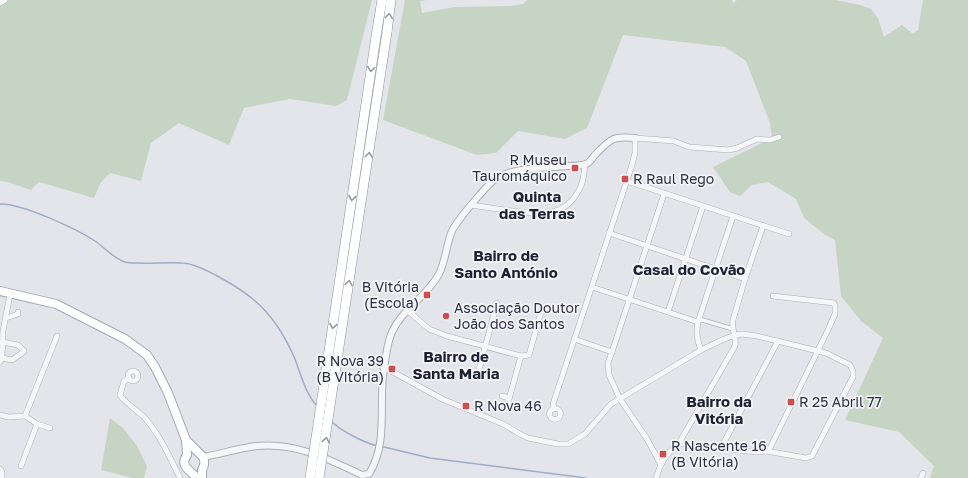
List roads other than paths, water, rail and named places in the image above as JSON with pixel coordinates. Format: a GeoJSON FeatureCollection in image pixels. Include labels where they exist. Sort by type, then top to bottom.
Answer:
{"type":"FeatureCollection","features":[{"type":"Feature","properties":{"kind":"highway"},"geometry":{"type":"LineString","coordinates":[[319,478],[382,31],[382,0]]}},
{"type":"Feature","properties":{"kind":"highway"},"geometry":{"type":"LineString","coordinates":[[310,478],[382,31],[391,0]]}},
{"type":"Feature","properties":{"kind":"main road"},"geometry":{"type":"LineString","coordinates":[[0,292],[56,304],[125,339],[142,350],[151,360],[162,380],[186,440],[202,464]]}},
{"type":"Feature","properties":{"kind":"main road"},"geometry":{"type":"LineString","coordinates":[[186,440],[187,455],[184,465],[188,471],[194,475],[199,472],[202,464]]}},
{"type":"Feature","properties":{"kind":"main road"},"geometry":{"type":"LineString","coordinates":[[187,455],[190,453],[202,464]]}},
{"type":"Feature","properties":{"kind":"street"},"geometry":{"type":"LineString","coordinates":[[0,3],[6,0]]}},
{"type":"Feature","properties":{"kind":"street"},"geometry":{"type":"LineString","coordinates":[[202,464],[218,454],[236,449],[259,446],[282,446],[303,449],[362,475],[368,476],[381,441],[382,384],[391,333],[407,310],[431,287],[439,275],[452,231],[457,222],[495,179],[530,170],[585,164],[610,140],[616,137],[674,141],[689,147],[729,150],[757,139],[770,140],[779,137]]}},
{"type":"Feature","properties":{"kind":"street"},"geometry":{"type":"LineString","coordinates":[[554,409],[553,404],[627,182],[635,153],[635,138]]}},
{"type":"Feature","properties":{"kind":"street"},"geometry":{"type":"LineString","coordinates":[[471,205],[537,214],[556,210],[569,202],[578,192],[582,184],[585,164]]}},
{"type":"Feature","properties":{"kind":"street"},"geometry":{"type":"LineString","coordinates":[[627,182],[788,234]]}},
{"type":"Feature","properties":{"kind":"street"},"geometry":{"type":"LineString","coordinates":[[660,463],[647,439],[620,399],[609,375],[608,363],[664,194]]}},
{"type":"Feature","properties":{"kind":"street"},"geometry":{"type":"LineString","coordinates":[[668,312],[703,206]]}},
{"type":"Feature","properties":{"kind":"street"},"geometry":{"type":"LineString","coordinates":[[701,350],[696,332],[733,216]]}},
{"type":"Feature","properties":{"kind":"street"},"geometry":{"type":"LineString","coordinates":[[656,478],[660,463],[679,443],[735,346],[736,341],[732,325],[733,320],[763,226]]}},
{"type":"Feature","properties":{"kind":"street"},"geometry":{"type":"LineString","coordinates":[[610,233],[745,279]]}},
{"type":"Feature","properties":{"kind":"street"},"geometry":{"type":"LineString","coordinates":[[592,287],[668,312],[733,329]]}},
{"type":"Feature","properties":{"kind":"street"},"geometry":{"type":"LineString","coordinates":[[2,342],[18,345],[24,351],[12,360],[1,360],[2,329],[6,318],[10,294]]}},
{"type":"Feature","properties":{"kind":"street"},"geometry":{"type":"LineString","coordinates":[[766,451],[770,448],[818,351],[835,314],[836,306],[834,303],[773,296]]}},
{"type":"Feature","properties":{"kind":"street"},"geometry":{"type":"LineString","coordinates":[[477,377],[497,303]]}},
{"type":"Feature","properties":{"kind":"street"},"geometry":{"type":"LineString","coordinates":[[407,310],[429,329],[447,336],[521,356],[529,355],[542,308]]}},
{"type":"Feature","properties":{"kind":"street"},"geometry":{"type":"LineString","coordinates":[[6,318],[18,314],[18,312]]}},
{"type":"Feature","properties":{"kind":"street"},"geometry":{"type":"LineString","coordinates":[[384,366],[442,399],[503,424],[528,438],[558,444],[568,444],[585,434],[612,404],[620,399],[701,350],[735,335],[749,335],[826,353],[850,365],[852,368],[853,374],[812,456],[806,458],[766,451],[756,452],[679,443]]}},
{"type":"Feature","properties":{"kind":"street"},"geometry":{"type":"LineString","coordinates":[[25,416],[57,336]]}},
{"type":"Feature","properties":{"kind":"street"},"geometry":{"type":"LineString","coordinates":[[574,339],[612,352]]}},
{"type":"Feature","properties":{"kind":"street"},"geometry":{"type":"LineString","coordinates":[[720,448],[778,341]]}},
{"type":"Feature","properties":{"kind":"street"},"geometry":{"type":"LineString","coordinates":[[507,406],[521,356]]}},
{"type":"Feature","properties":{"kind":"street"},"geometry":{"type":"LineString","coordinates":[[129,378],[124,381],[120,395],[139,412],[153,428],[180,478]]}},
{"type":"Feature","properties":{"kind":"street"},"geometry":{"type":"LineString","coordinates":[[502,396],[509,398]]}},
{"type":"Feature","properties":{"kind":"street"},"geometry":{"type":"LineString","coordinates":[[0,414],[8,417],[25,416],[37,424],[50,428]]}},
{"type":"Feature","properties":{"kind":"street"},"geometry":{"type":"LineString","coordinates":[[21,466],[37,424]]}},
{"type":"Feature","properties":{"kind":"street"},"geometry":{"type":"LineString","coordinates":[[0,469],[2,472],[2,477]]}},
{"type":"Feature","properties":{"kind":"waterway"},"geometry":{"type":"LineString","coordinates":[[0,204],[35,212],[76,230],[125,262],[189,264],[209,272],[239,289],[261,306],[278,327],[295,359],[306,389],[316,405]]}},
{"type":"Feature","properties":{"kind":"waterway"},"geometry":{"type":"LineString","coordinates":[[331,421],[340,429],[352,436],[377,446]]}},
{"type":"Feature","properties":{"kind":"waterway"},"geometry":{"type":"LineString","coordinates":[[380,446],[430,458],[586,478]]}},
{"type":"Feature","properties":{"kind":"place","name":"R Museu Tauromáquico"},"geometry":{"type":"Point","coordinates":[575,168]}},
{"type":"Feature","properties":{"kind":"place","name":"R Raul Rego"},"geometry":{"type":"Point","coordinates":[625,179]}},
{"type":"Feature","properties":{"kind":"place","name":"B Vitória (Escola)"},"geometry":{"type":"Point","coordinates":[427,295]}},
{"type":"Feature","properties":{"kind":"place","name":"Associação Doutor João dos Santos"},"geometry":{"type":"Point","coordinates":[446,316]}},
{"type":"Feature","properties":{"kind":"place","name":"R Nova 39 (B Vitória)"},"geometry":{"type":"Point","coordinates":[392,369]}},
{"type":"Feature","properties":{"kind":"place","name":"R 25 Abril 77"},"geometry":{"type":"Point","coordinates":[791,402]}},
{"type":"Feature","properties":{"kind":"place","name":"R Nova 46"},"geometry":{"type":"Point","coordinates":[466,406]}},
{"type":"Feature","properties":{"kind":"place","name":"R Nascente 16 (B Vitória)"},"geometry":{"type":"Point","coordinates":[663,454]}},
{"type":"Feature","properties":{"kind":"district","name":"Quinta das Terras"},"geometry":{"type":"Point","coordinates":[537,206]}},
{"type":"Feature","properties":{"kind":"district","name":"Bairro de Santo António"},"geometry":{"type":"Point","coordinates":[506,264]}},
{"type":"Feature","properties":{"kind":"district","name":"Casal do Covão"},"geometry":{"type":"Point","coordinates":[689,270]}},
{"type":"Feature","properties":{"kind":"district","name":"Bairro de Santa Maria"},"geometry":{"type":"Point","coordinates":[456,366]}},
{"type":"Feature","properties":{"kind":"district","name":"Bairro da Vitória"},"geometry":{"type":"Point","coordinates":[719,410]}}]}
